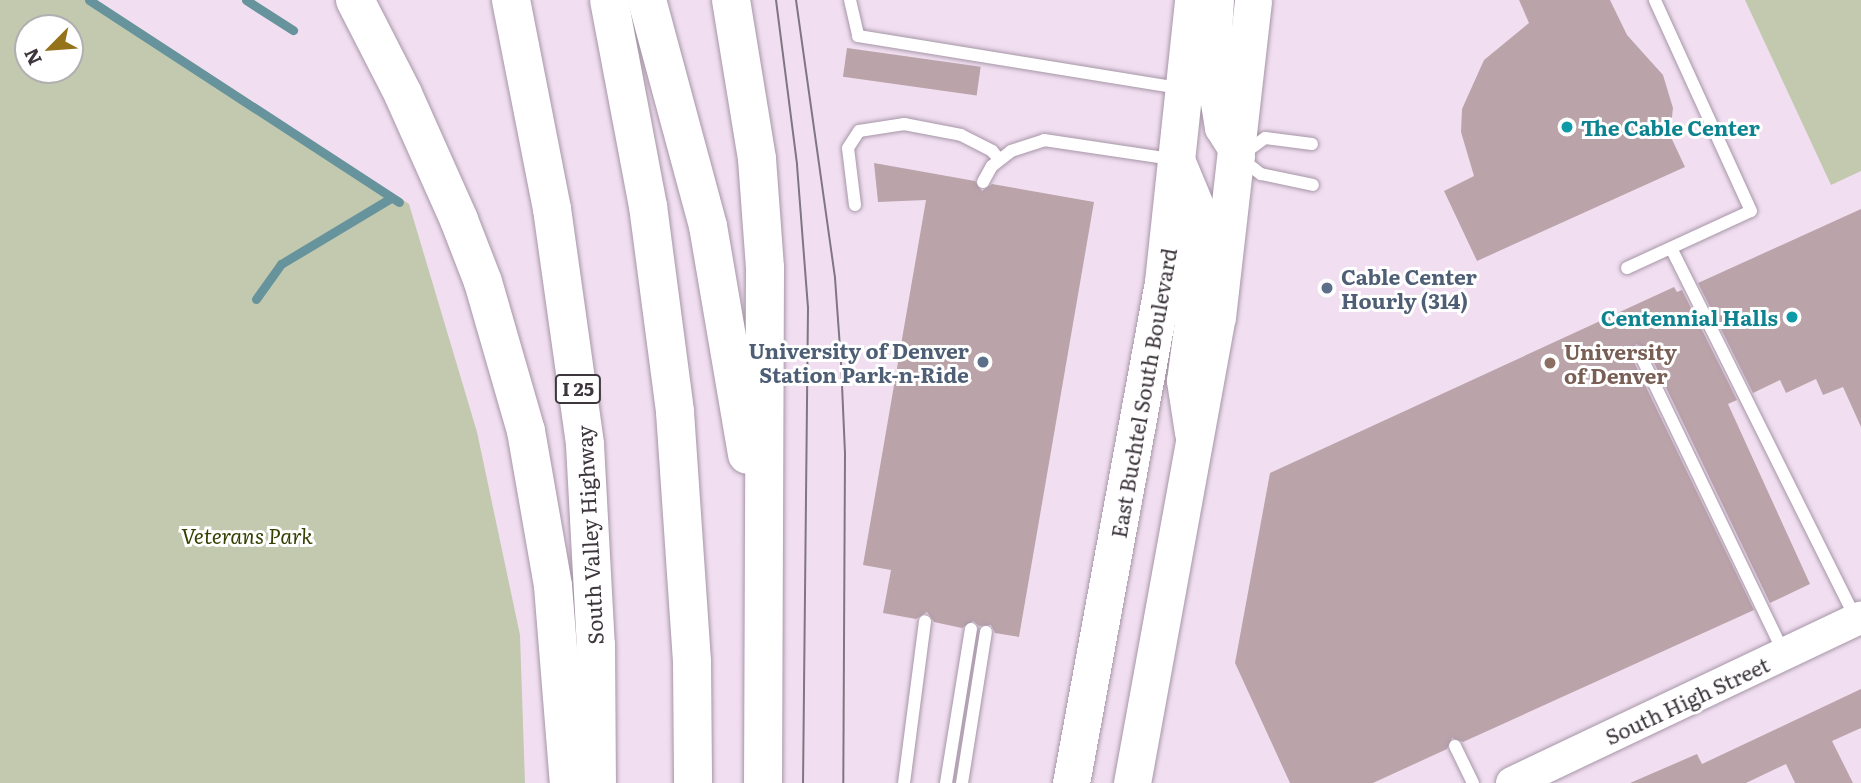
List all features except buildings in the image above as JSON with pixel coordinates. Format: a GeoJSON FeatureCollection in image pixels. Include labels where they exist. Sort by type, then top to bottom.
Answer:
{"type":"FeatureCollection","features":[{"type":"Feature","properties":{"kind":"highway"},"geometry":{"type":"LineString","coordinates":[[355,0],[403,94],[459,220],[483,282],[526,431],[554,586],[569,783]]}},
{"type":"Feature","properties":{"kind":"highway","name":"South Valley Highway"},"geometry":{"type":"LineString","coordinates":[[511,0],[552,209],[585,445],[595,633],[597,783]]}},
{"type":"Feature","properties":{"kind":"highway"},"geometry":{"type":"LineString","coordinates":[[609,0],[649,206],[675,412],[692,662],[693,783]]}},
{"type":"Feature","properties":{"kind":"highway"},"geometry":{"type":"LineString","coordinates":[[647,0],[705,214],[734,367],[752,508],[763,733]]}},
{"type":"Feature","properties":{"kind":"highway"},"geometry":{"type":"LineString","coordinates":[[731,0],[757,159],[765,268],[763,783]]}},
{"type":"Feature","properties":{"kind":"main road","name":"East Buchtel South Boulevard"},"geometry":{"type":"LineString","coordinates":[[1071,783],[1144,399],[1179,160],[1192,0]]}},
{"type":"Feature","properties":{"kind":"main road"},"geometry":{"type":"LineString","coordinates":[[1132,783],[1195,456],[1239,157],[1254,0]]}},
{"type":"Feature","properties":{"kind":"street"},"geometry":{"type":"LineString","coordinates":[[1218,0],[1213,79],[1221,128],[1239,157]]}},
{"type":"Feature","properties":{"kind":"street"},"geometry":{"type":"LineString","coordinates":[[1179,160],[1199,208],[1202,239],[1183,381],[1195,456]]}},
{"type":"Feature","properties":{"kind":"street","name":"South High Street"},"geometry":{"type":"LineString","coordinates":[[1512,783],[1859,618]]}},
{"type":"Feature","properties":{"kind":"lane"},"geometry":{"type":"LineString","coordinates":[[850,0],[858,36],[1185,89]]}},
{"type":"Feature","properties":{"kind":"lane"},"geometry":{"type":"LineString","coordinates":[[1627,268],[1751,211],[1655,0]]}},
{"type":"Feature","properties":{"kind":"lane"},"geometry":{"type":"LineString","coordinates":[[855,205],[848,148],[859,131],[904,124],[961,135],[992,151],[999,159]]}},
{"type":"Feature","properties":{"kind":"lane"},"geometry":{"type":"LineString","coordinates":[[1312,144],[1265,138],[1239,157],[1261,174],[1313,185]]}},
{"type":"Feature","properties":{"kind":"lane"},"geometry":{"type":"LineString","coordinates":[[983,182],[999,159],[1044,140],[1179,160]]}},
{"type":"Feature","properties":{"kind":"lane"},"geometry":{"type":"LineString","coordinates":[[1671,248],[1859,618]]}},
{"type":"Feature","properties":{"kind":"lane"},"geometry":{"type":"LineString","coordinates":[[1639,352],[1784,654]]}},
{"type":"Feature","properties":{"kind":"lane"},"geometry":{"type":"LineString","coordinates":[[904,783],[925,621]]}},
{"type":"Feature","properties":{"kind":"lane"},"geometry":{"type":"LineString","coordinates":[[946,783],[971,629]]}},
{"type":"Feature","properties":{"kind":"lane"},"geometry":{"type":"LineString","coordinates":[[962,783],[986,632]]}},
{"type":"Feature","properties":{"kind":"lane"},"geometry":{"type":"LineString","coordinates":[[1455,746],[1473,783]]}},
{"type":"Feature","properties":{"kind":"green space","name":"Veterans Park"},"geometry":{"type":"Polygon","coordinates":[[[0,0],[97,0],[409,204],[477,432],[520,635],[525,783],[0,783],[0,0]]]}},
{"type":"Feature","properties":{"kind":"green space"},"geometry":{"type":"Polygon","coordinates":[[[1745,0],[1861,0],[1861,171],[1831,185],[1745,0]]]}},
{"type":"Feature","properties":{"kind":"waterway"},"geometry":{"type":"LineString","coordinates":[[89,0],[399,202]]}},
{"type":"Feature","properties":{"kind":"waterway"},"geometry":{"type":"LineString","coordinates":[[246,0],[293,30]]}},
{"type":"Feature","properties":{"kind":"waterway"},"geometry":{"type":"LineString","coordinates":[[256,299],[281,264],[391,198]]}},
{"type":"Feature","properties":{"kind":"tram line"},"geometry":{"type":"LineString","coordinates":[[776,0],[797,165],[808,307],[803,783]]}},
{"type":"Feature","properties":{"kind":"tram line"},"geometry":{"type":"LineString","coordinates":[[796,0],[835,278],[841,362],[845,453],[843,783]]}},
{"type":"Feature","properties":{"kind":"place","name":"The Cable Center"},"geometry":{"type":"Point","coordinates":[1567,127]}},
{"type":"Feature","properties":{"kind":"place","name":"Cable Center Hourly (314)"},"geometry":{"type":"Point","coordinates":[1327,288]}},
{"type":"Feature","properties":{"kind":"place","name":"Centennial Halls"},"geometry":{"type":"Point","coordinates":[1792,317]}},
{"type":"Feature","properties":{"kind":"place","name":"University of Denver Station Park-n-Ride"},"geometry":{"type":"Point","coordinates":[983,362]}},
{"type":"Feature","properties":{"kind":"place","name":"University of Denver"},"geometry":{"type":"Point","coordinates":[1550,363]}}]}
